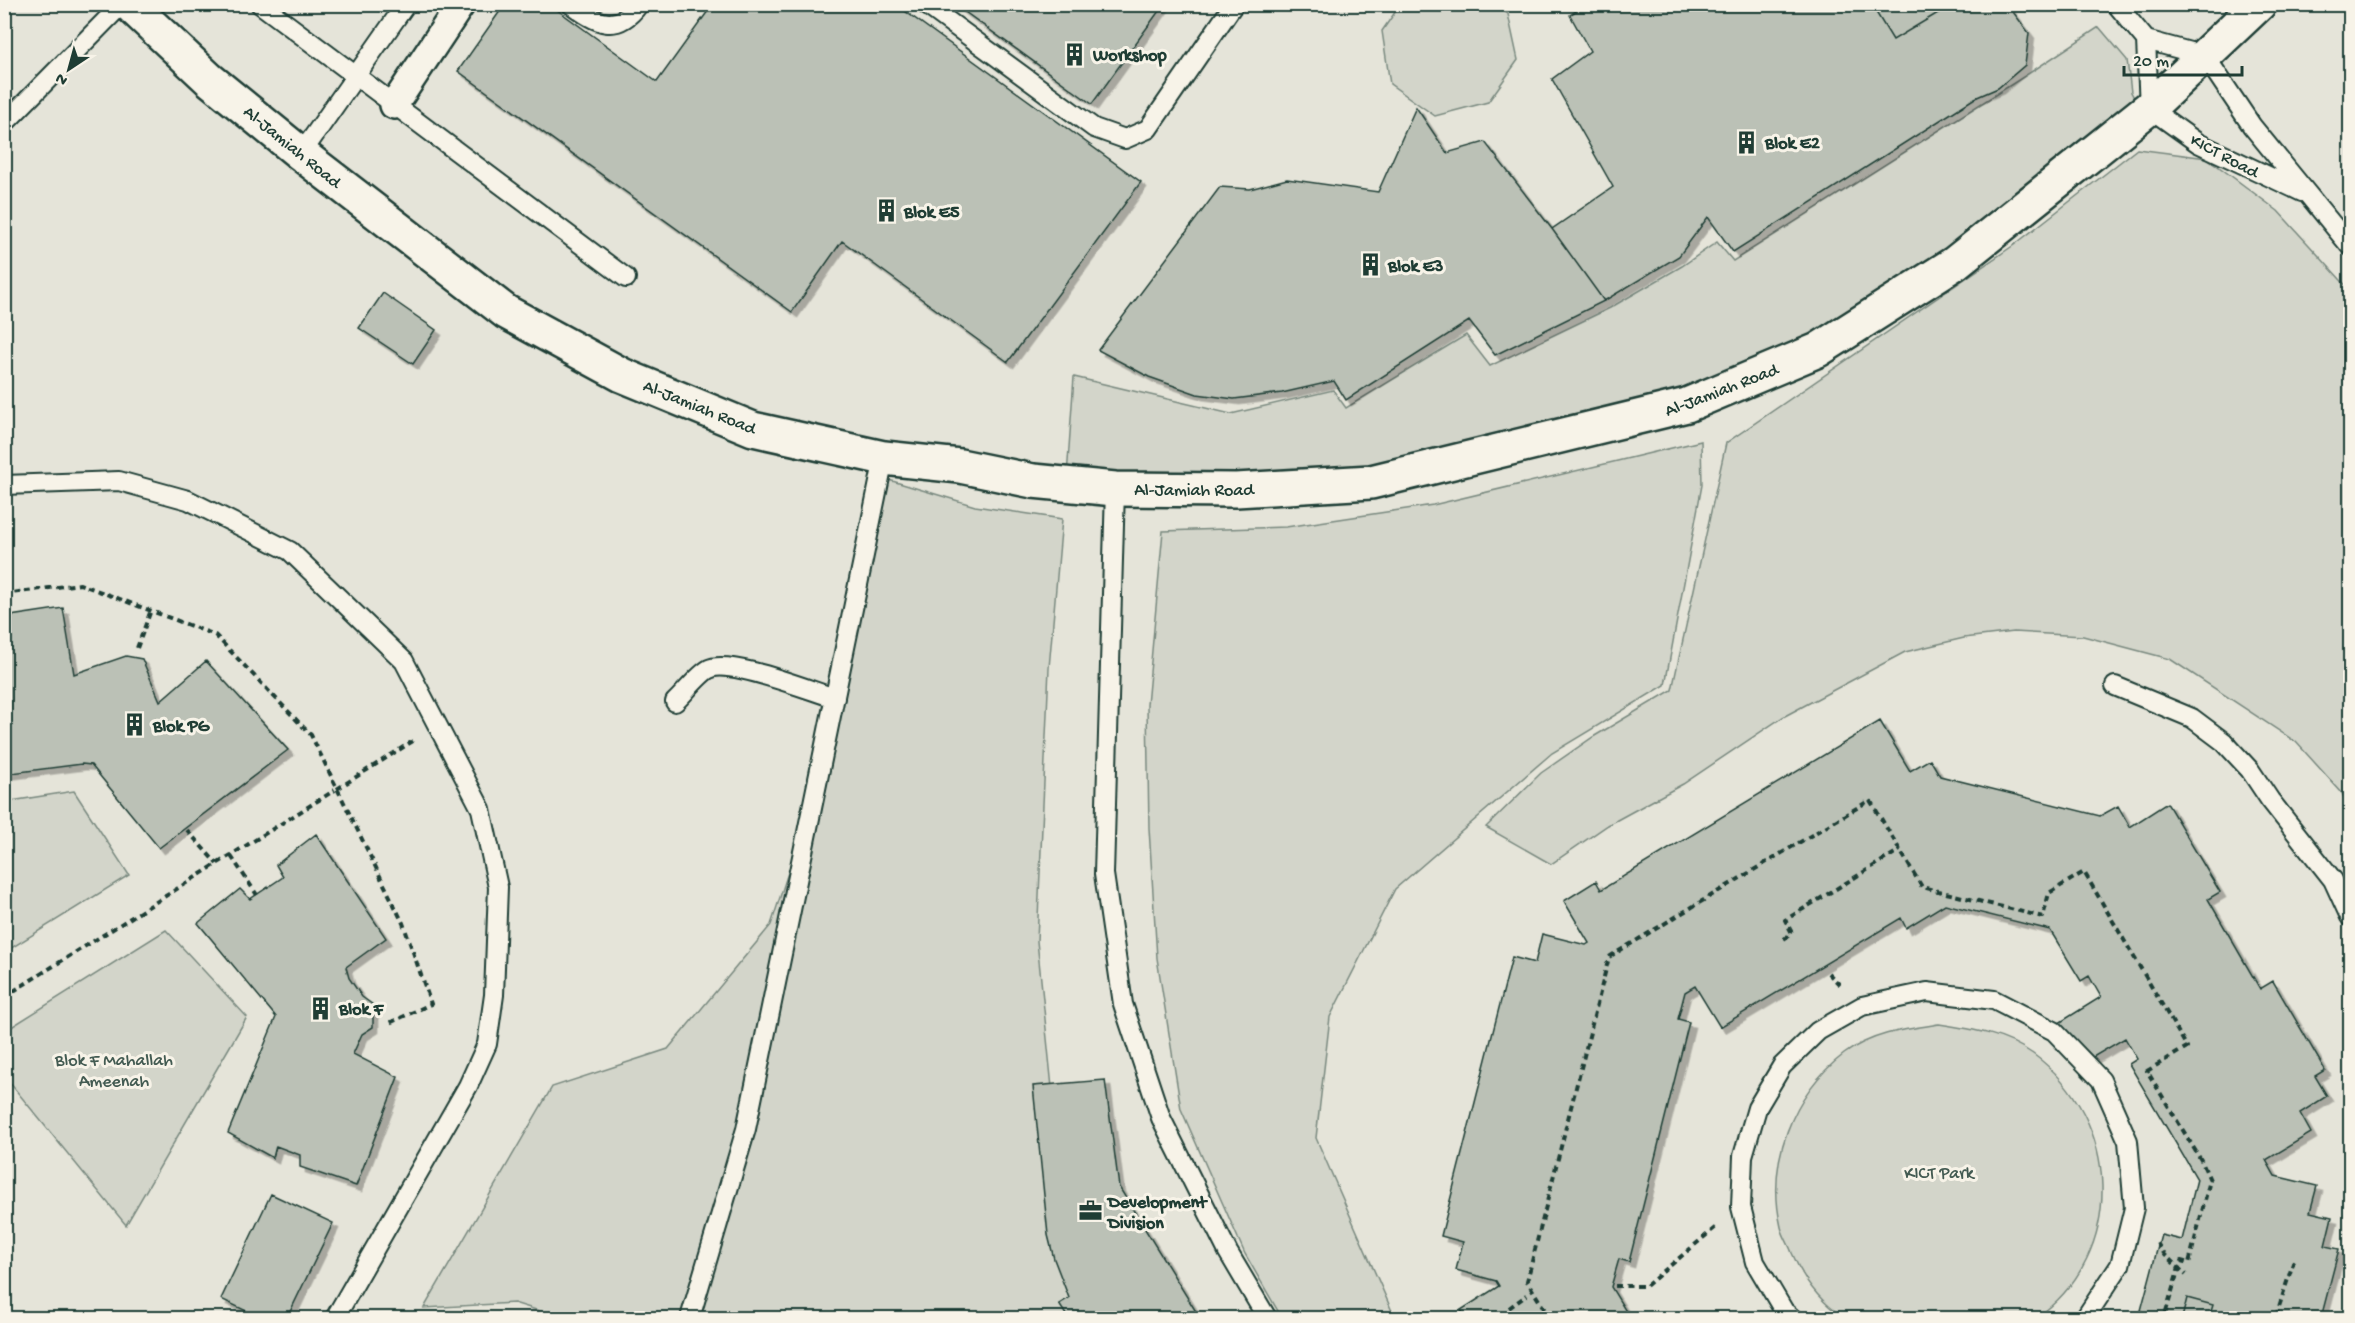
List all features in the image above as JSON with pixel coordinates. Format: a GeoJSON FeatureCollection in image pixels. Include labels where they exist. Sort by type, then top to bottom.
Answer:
{"type":"FeatureCollection","features":[{"type":"Feature","properties":{"kind":"street","name":"Al-Jamiah Road"},"geometry":{"type":"LineString","coordinates":[[129,4],[209,79],[301,154],[506,312],[622,375],[753,429],[884,458],[960,466],[1033,481],[1115,489],[1236,490],[1371,482],[1687,405],[1818,350],[1945,269],[2149,108],[2259,4]]}},
{"type":"Feature","properties":{"kind":"street"},"geometry":{"type":"LineString","coordinates":[[394,105],[461,4]]}},
{"type":"Feature","properties":{"kind":"lane"},"geometry":{"type":"LineString","coordinates":[[4,124],[122,4]]}},
{"type":"Feature","properties":{"kind":"lane"},"geometry":{"type":"LineString","coordinates":[[260,4],[626,278]]}},
{"type":"Feature","properties":{"kind":"lane"},"geometry":{"type":"LineString","coordinates":[[301,154],[406,4]]}},
{"type":"Feature","properties":{"kind":"lane"},"geometry":{"type":"LineString","coordinates":[[571,4],[602,24],[619,22],[633,13],[639,4]]}},
{"type":"Feature","properties":{"kind":"lane"},"geometry":{"type":"LineString","coordinates":[[924,4],[1094,128],[1125,139],[1148,129],[1234,4]]}},
{"type":"Feature","properties":{"kind":"lane"},"geometry":{"type":"LineString","coordinates":[[2116,4],[2146,40],[2205,56]]}},
{"type":"Feature","properties":{"kind":"lane"},"geometry":{"type":"LineString","coordinates":[[2146,40],[2149,108]]}},
{"type":"Feature","properties":{"kind":"lane","name":"KICT Road"},"geometry":{"type":"LineString","coordinates":[[2205,56],[2252,126],[2350,246]]}},
{"type":"Feature","properties":{"kind":"lane","name":"KICT Road"},"geometry":{"type":"LineString","coordinates":[[2149,108],[2198,143],[2257,173],[2307,194]]}},
{"type":"Feature","properties":{"kind":"lane"},"geometry":{"type":"LineString","coordinates":[[690,1318],[746,1129],[884,458]]}},
{"type":"Feature","properties":{"kind":"lane"},"geometry":{"type":"LineString","coordinates":[[4,485],[120,481],[188,500],[290,551],[404,661],[481,809],[498,887],[494,995],[487,1044],[468,1086],[335,1318]]}},
{"type":"Feature","properties":{"kind":"lane"},"geometry":{"type":"LineString","coordinates":[[1115,489],[1104,874],[1123,1004],[1161,1118],[1228,1252],[1267,1318]]}},
{"type":"Feature","properties":{"kind":"lane"},"geometry":{"type":"LineString","coordinates":[[675,702],[708,669],[723,666],[750,671],[835,698]]}},
{"type":"Feature","properties":{"kind":"lane"},"geometry":{"type":"LineString","coordinates":[[2115,686],[2192,718],[2224,742],[2250,770],[2270,800],[2333,880],[2350,917]]}},
{"type":"Feature","properties":{"kind":"lane"},"geometry":{"type":"LineString","coordinates":[[1792,1318],[1784,1311],[1755,1262],[1741,1207],[1743,1156],[1757,1108],[1782,1066],[1818,1031],[1862,1006],[1927,992],[1994,1000],[2054,1031],[2101,1080],[2128,1141],[2134,1208],[2120,1265],[2085,1318]]}},
{"type":"Feature","properties":{"kind":"path"},"geometry":{"type":"LineString","coordinates":[[4,594],[80,584],[215,635],[312,735],[336,789],[404,923],[431,1004],[387,1024]]}},
{"type":"Feature","properties":{"kind":"path"},"geometry":{"type":"LineString","coordinates":[[137,648],[150,610]]}},
{"type":"Feature","properties":{"kind":"path"},"geometry":{"type":"LineString","coordinates":[[4,997],[412,741]]}},
{"type":"Feature","properties":{"kind":"path"},"geometry":{"type":"LineString","coordinates":[[187,830],[217,864]]}},
{"type":"Feature","properties":{"kind":"path"},"geometry":{"type":"LineString","coordinates":[[1785,939],[1792,933],[1785,920],[1900,850]]}},
{"type":"Feature","properties":{"kind":"path"},"geometry":{"type":"LineString","coordinates":[[231,856],[257,895]]}},
{"type":"Feature","properties":{"kind":"path"},"geometry":{"type":"LineString","coordinates":[[1615,1286],[1630,1288],[1646,1286],[1741,1207]]}},
{"type":"Feature","properties":{"kind":"path"},"geometry":{"type":"LineString","coordinates":[[2276,1316],[2295,1257]]}},
{"type":"Feature","properties":{"kind":"path"},"geometry":{"type":"LineString","coordinates":[[1509,1308],[1527,1295]]}},
{"type":"Feature","properties":{"kind":"shaded area"},"geometry":{"type":"Polygon","coordinates":[[[5,5],[2350,5],[2350,1318],[5,1318],[5,5]]]}},
{"type":"Feature","properties":{"kind":"green space"},"geometry":{"type":"Polygon","coordinates":[[[1400,5],[1495,5],[1508,14],[1518,60],[1488,102],[1435,116],[1390,84],[1382,31],[1400,5]]]}},
{"type":"Feature","properties":{"kind":"green space"},"geometry":{"type":"Polygon","coordinates":[[[2099,27],[2127,60],[2131,92],[2140,109],[1817,346],[1686,402],[1376,476],[1066,490],[1074,377],[1231,414],[1333,390],[1346,408],[1466,335],[1490,366],[1610,308],[1682,266],[1717,242],[1733,261],[2099,27]]]}},
{"type":"Feature","properties":{"kind":"green space"},"geometry":{"type":"Polygon","coordinates":[[[2137,149],[2207,158],[2278,211],[2350,290],[2350,813],[2342,793],[2296,742],[2170,659],[2083,636],[2014,632],[1964,638],[1905,652],[1783,717],[1683,784],[1608,825],[1551,864],[1486,827],[1541,773],[1593,737],[1672,690],[1726,443],[2014,245],[2137,149]]]}},
{"type":"Feature","properties":{"kind":"green space"},"geometry":{"type":"Polygon","coordinates":[[[1701,441],[1702,485],[1665,685],[1552,753],[1395,889],[1330,1017],[1316,1138],[1395,1318],[1282,1318],[1245,1254],[1181,1109],[1157,958],[1149,828],[1147,705],[1163,531],[1286,527],[1433,505],[1701,441]]]}},
{"type":"Feature","properties":{"kind":"green space"},"geometry":{"type":"Polygon","coordinates":[[[889,480],[975,506],[1062,519],[1049,668],[1037,941],[1062,1185],[1069,1298],[1073,1318],[562,1318],[514,1303],[424,1308],[552,1087],[668,1049],[771,925],[841,709],[889,480]]]}},
{"type":"Feature","properties":{"kind":"green space"},"geometry":{"type":"Polygon","coordinates":[[[74,791],[129,875],[5,952],[5,802],[74,791]]]}},
{"type":"Feature","properties":{"kind":"green space","name":"Blok F Mahallah Ameenah"},"geometry":{"type":"Polygon","coordinates":[[[166,930],[247,1017],[126,1225],[5,1077],[5,1031],[166,930]]]}},
{"type":"Feature","properties":{"kind":"green space","name":"KICT Park"},"geometry":{"type":"Polygon","coordinates":[[[1939,1024],[1976,1030],[2000,1037],[2033,1054],[2062,1081],[2084,1113],[2097,1149],[2102,1186],[2099,1223],[2087,1259],[2066,1291],[2036,1318],[1845,1318],[1828,1305],[1807,1281],[1796,1263],[1782,1230],[1777,1203],[1777,1178],[1781,1154],[1787,1131],[1810,1089],[1844,1054],[1866,1041],[1890,1033],[1939,1024]]]}},
{"type":"Feature","properties":{"kind":"building","name":"Blok E5"},"geometry":{"type":"Polygon","coordinates":[[[505,4],[549,4],[657,82],[713,4],[895,4],[1141,182],[1008,362],[842,241],[792,312],[458,71],[505,4]]]}},
{"type":"Feature","properties":{"kind":"building","name":"Workshop"},"geometry":{"type":"Polygon","coordinates":[[[954,4],[1164,4],[1092,104],[954,4]]]}},
{"type":"Feature","properties":{"kind":"building","name":"Blok E2"},"geometry":{"type":"Polygon","coordinates":[[[1586,4],[1871,4],[1893,40],[1953,4],[2007,4],[2029,33],[2025,65],[1998,88],[1975,98],[1733,252],[1708,217],[1679,256],[1604,301],[1552,229],[1613,187],[1552,79],[1590,51],[1570,15],[1586,4]]]}},
{"type":"Feature","properties":{"kind":"building"},"geometry":{"type":"Polygon","coordinates":[[[1871,4],[1953,4],[1893,40],[1871,4]]]}},
{"type":"Feature","properties":{"kind":"building","name":"Blok E3"},"geometry":{"type":"Polygon","coordinates":[[[1416,107],[1447,153],[1485,142],[1604,301],[1495,355],[1469,321],[1346,400],[1334,381],[1282,393],[1234,399],[1197,394],[1149,377],[1098,350],[1220,187],[1250,189],[1287,179],[1378,192],[1416,107]]]}},
{"type":"Feature","properties":{"kind":"building"},"geometry":{"type":"Polygon","coordinates":[[[383,293],[436,330],[413,364],[359,328],[383,293]]]}},
{"type":"Feature","properties":{"kind":"building","name":"Blok PG"},"geometry":{"type":"Polygon","coordinates":[[[63,608],[74,674],[126,656],[142,659],[160,701],[206,661],[288,750],[159,848],[91,765],[82,764],[4,774],[4,617],[63,608]]]}},
{"type":"Feature","properties":{"kind":"building"},"geometry":{"type":"Polygon","coordinates":[[[1880,721],[1910,771],[1930,759],[1940,776],[2100,816],[2118,806],[2130,827],[2167,803],[2220,892],[2208,899],[2260,989],[2273,981],[2325,1070],[2315,1076],[2327,1096],[2300,1113],[2311,1133],[2266,1160],[2275,1176],[2317,1186],[2310,1212],[2332,1217],[2325,1246],[2339,1249],[2321,1318],[2139,1318],[2161,1235],[2182,1240],[2197,1179],[2129,1064],[2137,1059],[2125,1038],[2083,1063],[2059,1023],[2101,997],[2089,976],[2081,981],[2050,930],[1945,904],[1906,928],[1901,918],[1720,1027],[1695,986],[1685,992],[1678,1019],[1689,1022],[1629,1262],[1619,1259],[1611,1287],[1630,1318],[1466,1318],[1461,1310],[1499,1286],[1496,1281],[1456,1270],[1463,1242],[1441,1236],[1512,957],[1535,963],[1542,934],[1586,945],[1589,943],[1564,901],[1596,881],[1601,890],[1880,721]]]}},
{"type":"Feature","properties":{"kind":"building","name":"Blok F"},"geometry":{"type":"Polygon","coordinates":[[[316,834],[386,938],[346,967],[349,978],[362,997],[373,1005],[373,1027],[362,1034],[353,1054],[398,1077],[356,1186],[300,1167],[300,1155],[276,1146],[273,1158],[228,1133],[276,1017],[198,923],[240,889],[250,899],[283,877],[276,865],[316,834]]]}},
{"type":"Feature","properties":{"kind":"building","name":"Development Division"},"geometry":{"type":"Polygon","coordinates":[[[1105,1080],[1119,1187],[1200,1318],[1068,1318],[1059,1304],[1069,1298],[1054,1259],[1048,1235],[1033,1086],[1105,1080]]]}},
{"type":"Feature","properties":{"kind":"building"},"geometry":{"type":"Polygon","coordinates":[[[271,1194],[333,1223],[287,1318],[261,1318],[221,1299],[271,1194]]]}},
{"type":"Feature","properties":{"kind":"building"},"geometry":{"type":"Polygon","coordinates":[[[2187,1298],[2213,1305],[2209,1318],[2182,1318],[2187,1298]]]}},
{"type":"Feature","properties":{"kind":"place","name":"Workshop"},"geometry":{"type":"Point","coordinates":[1075,54]}},
{"type":"Feature","properties":{"kind":"place","name":"Blok E2"},"geometry":{"type":"Point","coordinates":[1747,142]}},
{"type":"Feature","properties":{"kind":"place","name":"Blok E5"},"geometry":{"type":"Point","coordinates":[886,211]}},
{"type":"Feature","properties":{"kind":"place","name":"Blok E3"},"geometry":{"type":"Point","coordinates":[1370,265]}},
{"type":"Feature","properties":{"kind":"place","name":"Blok PG"},"geometry":{"type":"Point","coordinates":[135,725]}},
{"type":"Feature","properties":{"kind":"place","name":"Blok F"},"geometry":{"type":"Point","coordinates":[321,1008]}},
{"type":"Feature","properties":{"kind":"place","name":"Development Division"},"geometry":{"type":"Point","coordinates":[1090,1211]}}]}
